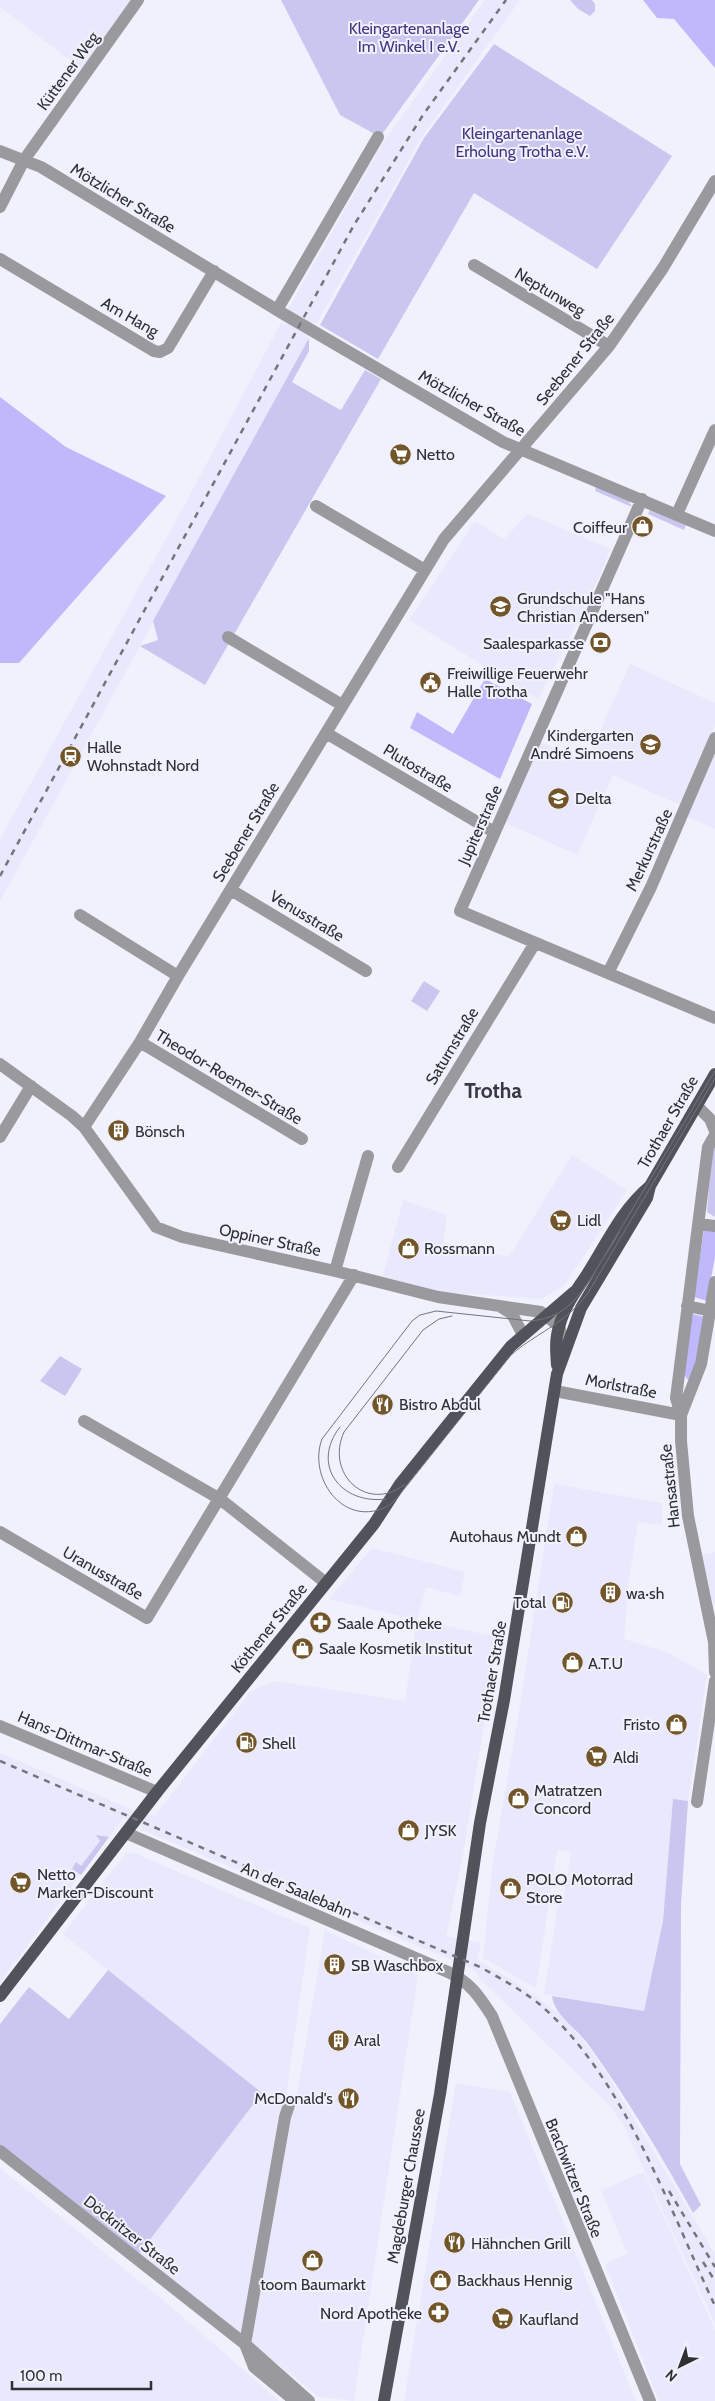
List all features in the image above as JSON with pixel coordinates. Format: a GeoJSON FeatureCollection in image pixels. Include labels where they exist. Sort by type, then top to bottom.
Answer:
{"type":"FeatureCollection","features":[{"type":"Feature","properties":{"kind":"main road","name":"Trothaer Straße"},"geometry":{"type":"LineString","coordinates":[[557,1374],[581,1308],[647,1198],[650,1186],[715,1074]]}},
{"type":"Feature","properties":{"kind":"main road","name":"Trothaer Straße"},"geometry":{"type":"LineString","coordinates":[[456,1976],[555,1390],[557,1374],[556,1339],[559,1326],[574,1292],[624,1213],[637,1196],[650,1186]]}},
{"type":"Feature","properties":{"kind":"main road","name":"Köthener Straße"},"geometry":{"type":"LineString","coordinates":[[0,1996],[157,1792],[381,1515],[406,1477],[511,1346],[574,1292]]}},
{"type":"Feature","properties":{"kind":"main road","name":"Magdeburger Chaussee"},"geometry":{"type":"LineString","coordinates":[[383,2401],[440,2094],[456,1976]]}},
{"type":"Feature","properties":{"kind":"street","name":"Küttener Weg"},"geometry":{"type":"LineString","coordinates":[[24,160],[138,0]]}},
{"type":"Feature","properties":{"kind":"street"},"geometry":{"type":"LineString","coordinates":[[277,310],[378,137]]}},
{"type":"Feature","properties":{"kind":"street","name":"Mötzlicher Straße"},"geometry":{"type":"LineString","coordinates":[[0,151],[41,167],[277,310],[503,442],[715,531]]}},
{"type":"Feature","properties":{"kind":"street"},"geometry":{"type":"LineString","coordinates":[[0,207],[24,160]]}},
{"type":"Feature","properties":{"kind":"street","name":"Seebener Straße"},"geometry":{"type":"LineString","coordinates":[[84,1127],[140,1042],[178,976],[444,539],[461,516],[609,346],[663,268],[715,181]]}},
{"type":"Feature","properties":{"kind":"street","name":"Am Hang"},"geometry":{"type":"LineString","coordinates":[[0,259],[154,351],[160,352],[168,348],[214,271]]}},
{"type":"Feature","properties":{"kind":"street","name":"Neptunweg"},"geometry":{"type":"LineString","coordinates":[[474,265],[609,346]]}},
{"type":"Feature","properties":{"kind":"street"},"geometry":{"type":"LineString","coordinates":[[677,514],[715,430]]}},
{"type":"Feature","properties":{"kind":"street","name":"Jupiterstraße"},"geometry":{"type":"LineString","coordinates":[[642,499],[460,911],[715,1018]]}},
{"type":"Feature","properties":{"kind":"street"},"geometry":{"type":"LineString","coordinates":[[316,506],[425,570]]}},
{"type":"Feature","properties":{"kind":"street"},"geometry":{"type":"LineString","coordinates":[[228,637],[342,705]]}},
{"type":"Feature","properties":{"kind":"street","name":"Plutostraße"},"geometry":{"type":"LineString","coordinates":[[326,733],[494,832]]}},
{"type":"Feature","properties":{"kind":"street","name":"Merkurstraße"},"geometry":{"type":"LineString","coordinates":[[608,973],[654,878],[715,738]]}},
{"type":"Feature","properties":{"kind":"street","name":"Venusstraße"},"geometry":{"type":"LineString","coordinates":[[231,890],[366,971]]}},
{"type":"Feature","properties":{"kind":"street"},"geometry":{"type":"LineString","coordinates":[[80,915],[178,976]]}},
{"type":"Feature","properties":{"kind":"street","name":"Saturnstraße"},"geometry":{"type":"LineString","coordinates":[[398,1167],[535,943]]}},
{"type":"Feature","properties":{"kind":"street","name":"Theodor-Roemer-Straße"},"geometry":{"type":"LineString","coordinates":[[140,1042],[302,1139]]}},
{"type":"Feature","properties":{"kind":"street","name":"Oppiner Straße"},"geometry":{"type":"LineString","coordinates":[[0,1064],[72,1116],[84,1127],[156,1227],[182,1237],[335,1270],[438,1296],[532,1310],[548,1316],[559,1326]]}},
{"type":"Feature","properties":{"kind":"street"},"geometry":{"type":"LineString","coordinates":[[0,1137],[31,1086]]}},
{"type":"Feature","properties":{"kind":"street"},"geometry":{"type":"LineString","coordinates":[[696,1106],[710,1120],[715,1131]]}},
{"type":"Feature","properties":{"kind":"street"},"geometry":{"type":"LineString","coordinates":[[681,1415],[676,1398],[687,1306],[708,1147],[715,1135]]}},
{"type":"Feature","properties":{"kind":"street"},"geometry":{"type":"LineString","coordinates":[[335,1270],[368,1156]]}},
{"type":"Feature","properties":{"kind":"street"},"geometry":{"type":"LineString","coordinates":[[699,1224],[715,1226]]}},
{"type":"Feature","properties":{"kind":"street","name":"Uranusstraße"},"geometry":{"type":"LineString","coordinates":[[0,1532],[147,1618],[354,1276]]}},
{"type":"Feature","properties":{"kind":"street"},"geometry":{"type":"LineString","coordinates":[[681,1415],[700,1364],[715,1282]]}},
{"type":"Feature","properties":{"kind":"street"},"geometry":{"type":"LineString","coordinates":[[499,1306],[512,1314],[523,1335]]}},
{"type":"Feature","properties":{"kind":"street"},"geometry":{"type":"LineString","coordinates":[[687,1306],[711,1311]]}},
{"type":"Feature","properties":{"kind":"street"},"geometry":{"type":"LineString","coordinates":[[559,1326],[566,1348]]}},
{"type":"Feature","properties":{"kind":"street"},"geometry":{"type":"LineString","coordinates":[[678,1383],[692,1386]]}},
{"type":"Feature","properties":{"kind":"street","name":"Morlstraße"},"geometry":{"type":"LineString","coordinates":[[555,1390],[681,1415]]}},
{"type":"Feature","properties":{"kind":"street","name":"Hansastraße"},"geometry":{"type":"LineString","coordinates":[[681,1415],[681,1441],[688,1516],[714,1642],[715,1672]]}},
{"type":"Feature","properties":{"kind":"street"},"geometry":{"type":"LineString","coordinates":[[84,1421],[220,1499],[326,1583]]}},
{"type":"Feature","properties":{"kind":"street"},"geometry":{"type":"LineString","coordinates":[[697,1802],[715,1681]]}},
{"type":"Feature","properties":{"kind":"street","name":"Hans-Dittmar-Straße"},"geometry":{"type":"LineString","coordinates":[[0,1726],[157,1792]]}},
{"type":"Feature","properties":{"kind":"street","name":"An der Saalebahn"},"geometry":{"type":"LineString","coordinates":[[126,1832],[456,1976]]}},
{"type":"Feature","properties":{"kind":"street","name":"Brachwitzer Straße"},"geometry":{"type":"LineString","coordinates":[[456,1976],[466,1981],[478,1993],[492,2016],[650,2401]]}},
{"type":"Feature","properties":{"kind":"street"},"geometry":{"type":"LineString","coordinates":[[290,2102],[285,2117],[245,2344],[254,2367],[295,2401]]}},
{"type":"Feature","properties":{"kind":"street","name":"Döckritzer Straße"},"geometry":{"type":"LineString","coordinates":[[0,2151],[245,2344],[309,2401]]}},
{"type":"Feature","properties":{"kind":"shaded area"},"geometry":{"type":"Polygon","coordinates":[[[0,0],[139,0],[84,71],[0,7],[0,0]]]}},
{"type":"Feature","properties":{"kind":"shaded area"},"geometry":{"type":"Polygon","coordinates":[[[485,0],[520,0],[422,137],[317,323],[306,322],[301,331],[309,338],[0,901],[0,839],[184,506],[281,323],[288,324],[293,314],[288,309],[384,141],[485,0]]]}},
{"type":"Feature","properties":{"kind":"shaded area"},"geometry":{"type":"Polygon","coordinates":[[[643,0],[715,0],[715,68],[674,19],[657,18],[643,0]]]}},
{"type":"Feature","properties":{"kind":"shaded area"},"geometry":{"type":"Polygon","coordinates":[[[0,397],[66,447],[166,496],[19,663],[0,663],[0,397]]]}},
{"type":"Feature","properties":{"kind":"shaded area","name":"Grundschule \"Hans Christian Andersen\""},"geometry":{"type":"Polygon","coordinates":[[[528,514],[611,549],[591,595],[538,699],[409,620],[475,521],[504,539],[528,514]]]}},
{"type":"Feature","properties":{"kind":"shaded area","name":"Kindergarten André Simoens"},"geometry":{"type":"Polygon","coordinates":[[[630,664],[715,703],[715,726],[680,805],[613,775],[577,855],[504,822],[540,742],[586,762],[630,664]]]}},
{"type":"Feature","properties":{"kind":"shaded area"},"geometry":{"type":"Polygon","coordinates":[[[485,679],[532,704],[500,779],[410,728],[417,712],[453,734],[485,679]]]}},
{"type":"Feature","properties":{"kind":"shaded area"},"geometry":{"type":"Polygon","coordinates":[[[715,754],[715,829],[687,817],[715,754]]]}},
{"type":"Feature","properties":{"kind":"shaded area"},"geometry":{"type":"Polygon","coordinates":[[[572,1155],[627,1190],[564,1286],[541,1299],[439,1292],[383,1276],[403,1200],[445,1214],[447,1220],[443,1242],[509,1257],[572,1155]]]}},
{"type":"Feature","properties":{"kind":"shaded area"},"geometry":{"type":"Polygon","coordinates":[[[704,1229],[715,1230],[715,1257],[707,1301],[694,1297],[704,1229]]]}},
{"type":"Feature","properties":{"kind":"shaded area"},"geometry":{"type":"Polygon","coordinates":[[[692,1314],[705,1317],[694,1371],[688,1380],[683,1373],[692,1314]]]}},
{"type":"Feature","properties":{"kind":"shaded area"},"geometry":{"type":"Polygon","coordinates":[[[554,1484],[662,1503],[662,1525],[638,1522],[629,1580],[624,1639],[669,1653],[707,1675],[688,1801],[673,1799],[663,1921],[644,2011],[544,1994],[558,1905],[563,1903],[571,1852],[557,1850],[536,1988],[483,1958],[493,1862],[519,1712],[554,1484]]]}},
{"type":"Feature","properties":{"kind":"shaded area"},"geometry":{"type":"Polygon","coordinates":[[[372,1548],[465,1572],[460,1596],[426,1587],[417,1620],[329,1599],[372,1548]]]}},
{"type":"Feature","properties":{"kind":"shaded area"},"geometry":{"type":"Polygon","coordinates":[[[715,1552],[715,1612],[700,1555],[715,1552]]]}},
{"type":"Feature","properties":{"kind":"shaded area"},"geometry":{"type":"Polygon","coordinates":[[[417,1620],[498,1637],[463,1854],[446,1936],[481,1943],[477,1960],[523,1987],[558,2013],[583,2040],[606,2072],[715,2254],[715,2324],[623,2124],[609,2105],[480,1979],[473,1969],[140,1829],[142,1826],[123,1818],[0,1982],[0,1753],[130,1809],[155,1816],[250,1692],[264,1685],[276,1681],[405,1701],[417,1620]]]}},
{"type":"Feature","properties":{"kind":"shaded area"},"geometry":{"type":"Polygon","coordinates":[[[127,1852],[134,1853],[310,1928],[286,2096],[260,2092],[63,1934],[127,1852]]]}},
{"type":"Feature","properties":{"kind":"shaded area"},"geometry":{"type":"Polygon","coordinates":[[[325,1930],[418,1975],[354,2401],[319,2397],[139,2254],[262,2093],[296,2100],[325,1930]]]}},
{"type":"Feature","properties":{"kind":"shaded area"},"geometry":{"type":"Polygon","coordinates":[[[456,2083],[510,2092],[636,2401],[404,2401],[456,2083]]]}},
{"type":"Feature","properties":{"kind":"shaded area"},"geometry":{"type":"Polygon","coordinates":[[[0,2168],[175,2310],[279,2401],[0,2401],[0,2168]]]}},
{"type":"Feature","properties":{"kind":"shaded area"},"geometry":{"type":"Polygon","coordinates":[[[644,2172],[715,2330],[715,2401],[659,2401],[605,2264],[627,2253],[601,2190],[644,2172]]]}},
{"type":"Feature","properties":{"kind":"green space","name":"Kleingartenanlage Im Winkel I e.V."},"geometry":{"type":"Polygon","coordinates":[[[281,0],[479,0],[380,137],[340,115],[281,0]]]}},
{"type":"Feature","properties":{"kind":"green space"},"geometry":{"type":"Polygon","coordinates":[[[570,0],[592,0],[595,4],[595,11],[590,16],[578,9],[570,0]]]}},
{"type":"Feature","properties":{"kind":"green space","name":"Kleingartenanlage Erholung Trotha e.V."},"geometry":{"type":"Polygon","coordinates":[[[494,44],[672,156],[597,269],[474,193],[378,359],[320,325],[424,138],[494,44]]]}},
{"type":"Feature","properties":{"kind":"green space"},"geometry":{"type":"Polygon","coordinates":[[[309,338],[309,351],[292,382],[335,407],[341,410],[365,370],[381,379],[205,685],[140,646],[158,640],[153,621],[309,338]]]}},
{"type":"Feature","properties":{"kind":"green space"},"geometry":{"type":"Polygon","coordinates":[[[596,487],[628,500],[632,507],[595,491],[596,487]]]}},
{"type":"Feature","properties":{"kind":"green space"},"geometry":{"type":"Polygon","coordinates":[[[650,510],[686,525],[684,530],[648,514],[650,510]]]}},
{"type":"Feature","properties":{"kind":"green space"},"geometry":{"type":"Polygon","coordinates":[[[424,981],[440,991],[427,1011],[411,1001],[424,981]]]}},
{"type":"Feature","properties":{"kind":"green space"},"geometry":{"type":"Polygon","coordinates":[[[715,1143],[715,1217],[707,1212],[712,1151],[715,1143]]]}},
{"type":"Feature","properties":{"kind":"green space"},"geometry":{"type":"Polygon","coordinates":[[[60,1356],[82,1369],[65,1396],[40,1381],[60,1356]]]}},
{"type":"Feature","properties":{"kind":"green space"},"geometry":{"type":"Polygon","coordinates":[[[673,1799],[688,1801],[681,1904],[680,2164],[701,2205],[693,2213],[630,2106],[588,2044],[561,2016],[552,1996],[644,2011],[663,1921],[673,1799]]]}},
{"type":"Feature","properties":{"kind":"green space"},"geometry":{"type":"Polygon","coordinates":[[[96,1835],[109,1837],[81,1875],[72,1869],[76,1862],[81,1866],[100,1841],[96,1835]]]}},
{"type":"Feature","properties":{"kind":"green space"},"geometry":{"type":"Polygon","coordinates":[[[108,1970],[262,2093],[139,2254],[0,2145],[0,2024],[29,1987],[69,2019],[108,1970]]]}},
{"type":"Feature","properties":{"kind":"tram line"},"geometry":{"type":"LineString","coordinates":[[715,1071],[593,1275],[581,1293],[568,1307],[551,1316],[530,1321],[436,1311],[420,1315],[412,1321],[322,1439],[319,1453],[320,1468],[324,1482],[342,1504],[354,1510],[368,1512],[391,1504],[510,1356],[559,1321],[581,1302],[715,1078]]}},
{"type":"Feature","properties":{"kind":"tram line"},"geometry":{"type":"LineString","coordinates":[[404,1485],[390,1492],[376,1494],[364,1492],[353,1485],[345,1475],[340,1462],[340,1447],[344,1432],[423,1330],[439,1319],[452,1316]]}},
{"type":"Feature","properties":{"kind":"tram line"},"geometry":{"type":"LineString","coordinates":[[340,1427],[332,1441],[328,1455],[330,1468],[335,1480],[344,1489],[356,1496],[370,1499],[386,1499]]}},
{"type":"Feature","properties":{"kind":"railway"},"geometry":{"type":"LineString","coordinates":[[0,876],[354,225],[423,115],[506,0]]}},
{"type":"Feature","properties":{"kind":"railway"},"geometry":{"type":"LineString","coordinates":[[0,1761],[480,1967],[517,1988],[538,2003],[568,2032],[595,2066],[619,2104],[661,2186],[715,2306]]}},
{"type":"Feature","properties":{"kind":"railway"},"geometry":{"type":"LineString","coordinates":[[669,2191],[715,2267]]}},
{"type":"Feature","properties":{"kind":"railway"},"geometry":{"type":"LineString","coordinates":[[703,2262],[715,2281]]}},
{"type":"Feature","properties":{"kind":"place","name":"Netto"},"geometry":{"type":"Point","coordinates":[400,454]}},
{"type":"Feature","properties":{"kind":"place","name":"Coiffeur"},"geometry":{"type":"Point","coordinates":[643,527]}},
{"type":"Feature","properties":{"kind":"place","name":"Grundschule \"Hans Christian Andersen\""},"geometry":{"type":"Point","coordinates":[501,607]}},
{"type":"Feature","properties":{"kind":"place","name":"Saalesparkasse"},"geometry":{"type":"Point","coordinates":[600,643]}},
{"type":"Feature","properties":{"kind":"place","name":"Freiwillige Feuerwehr Halle Trotha"},"geometry":{"type":"Point","coordinates":[431,682]}},
{"type":"Feature","properties":{"kind":"place","name":"Kindergarten André Simoens"},"geometry":{"type":"Point","coordinates":[650,744]}},
{"type":"Feature","properties":{"kind":"place","name":"Halle Wohnstadt Nord"},"geometry":{"type":"Point","coordinates":[71,756]}},
{"type":"Feature","properties":{"kind":"place","name":"Delta"},"geometry":{"type":"Point","coordinates":[559,798]}},
{"type":"Feature","properties":{"kind":"place","name":"Bönsch"},"geometry":{"type":"Point","coordinates":[119,1131]}},
{"type":"Feature","properties":{"kind":"place","name":"Lidl"},"geometry":{"type":"Point","coordinates":[561,1220]}},
{"type":"Feature","properties":{"kind":"place","name":"Rossmann"},"geometry":{"type":"Point","coordinates":[408,1248]}},
{"type":"Feature","properties":{"kind":"place","name":"Bistro Abdul"},"geometry":{"type":"Point","coordinates":[383,1404]}},
{"type":"Feature","properties":{"kind":"place","name":"Autohaus Mundt"},"geometry":{"type":"Point","coordinates":[577,1536]}},
{"type":"Feature","properties":{"kind":"place","name":"wa·sh"},"geometry":{"type":"Point","coordinates":[610,1593]}},
{"type":"Feature","properties":{"kind":"place","name":"Total"},"geometry":{"type":"Point","coordinates":[562,1602]}},
{"type":"Feature","properties":{"kind":"place","name":"Saale Apotheke"},"geometry":{"type":"Point","coordinates":[321,1623]}},
{"type":"Feature","properties":{"kind":"place","name":"Saale Kosmetik Institut"},"geometry":{"type":"Point","coordinates":[303,1648]}},
{"type":"Feature","properties":{"kind":"place","name":"A.T.U"},"geometry":{"type":"Point","coordinates":[572,1663]}},
{"type":"Feature","properties":{"kind":"place","name":"Fristo"},"geometry":{"type":"Point","coordinates":[676,1724]}},
{"type":"Feature","properties":{"kind":"place","name":"Shell"},"geometry":{"type":"Point","coordinates":[246,1743]}},
{"type":"Feature","properties":{"kind":"place","name":"Aldi"},"geometry":{"type":"Point","coordinates":[597,1757]}},
{"type":"Feature","properties":{"kind":"place","name":"Matratzen Concord"},"geometry":{"type":"Point","coordinates":[518,1799]}},
{"type":"Feature","properties":{"kind":"place","name":"JYSK"},"geometry":{"type":"Point","coordinates":[409,1830]}},
{"type":"Feature","properties":{"kind":"place","name":"Netto Marken-Discount"},"geometry":{"type":"Point","coordinates":[21,1883]}},
{"type":"Feature","properties":{"kind":"place","name":"POLO Motorrad Store"},"geometry":{"type":"Point","coordinates":[510,1888]}},
{"type":"Feature","properties":{"kind":"place","name":"SB Waschbox"},"geometry":{"type":"Point","coordinates":[335,1965]}},
{"type":"Feature","properties":{"kind":"place","name":"Aral"},"geometry":{"type":"Point","coordinates":[338,2040]}},
{"type":"Feature","properties":{"kind":"place","name":"McDonald's"},"geometry":{"type":"Point","coordinates":[349,2098]}},
{"type":"Feature","properties":{"kind":"place","name":"Hähnchen Grill"},"geometry":{"type":"Point","coordinates":[455,2243]}},
{"type":"Feature","properties":{"kind":"place","name":"toom Baumarkt"},"geometry":{"type":"Point","coordinates":[313,2260]}},
{"type":"Feature","properties":{"kind":"place","name":"Backhaus Hennig"},"geometry":{"type":"Point","coordinates":[441,2280]}},
{"type":"Feature","properties":{"kind":"place","name":"Nord Apotheke"},"geometry":{"type":"Point","coordinates":[438,2313]}},
{"type":"Feature","properties":{"kind":"place","name":"Kaufland"},"geometry":{"type":"Point","coordinates":[503,2319]}},
{"type":"Feature","properties":{"kind":"district","name":"Trotha"},"geometry":{"type":"Point","coordinates":[493,1090]}}]}
